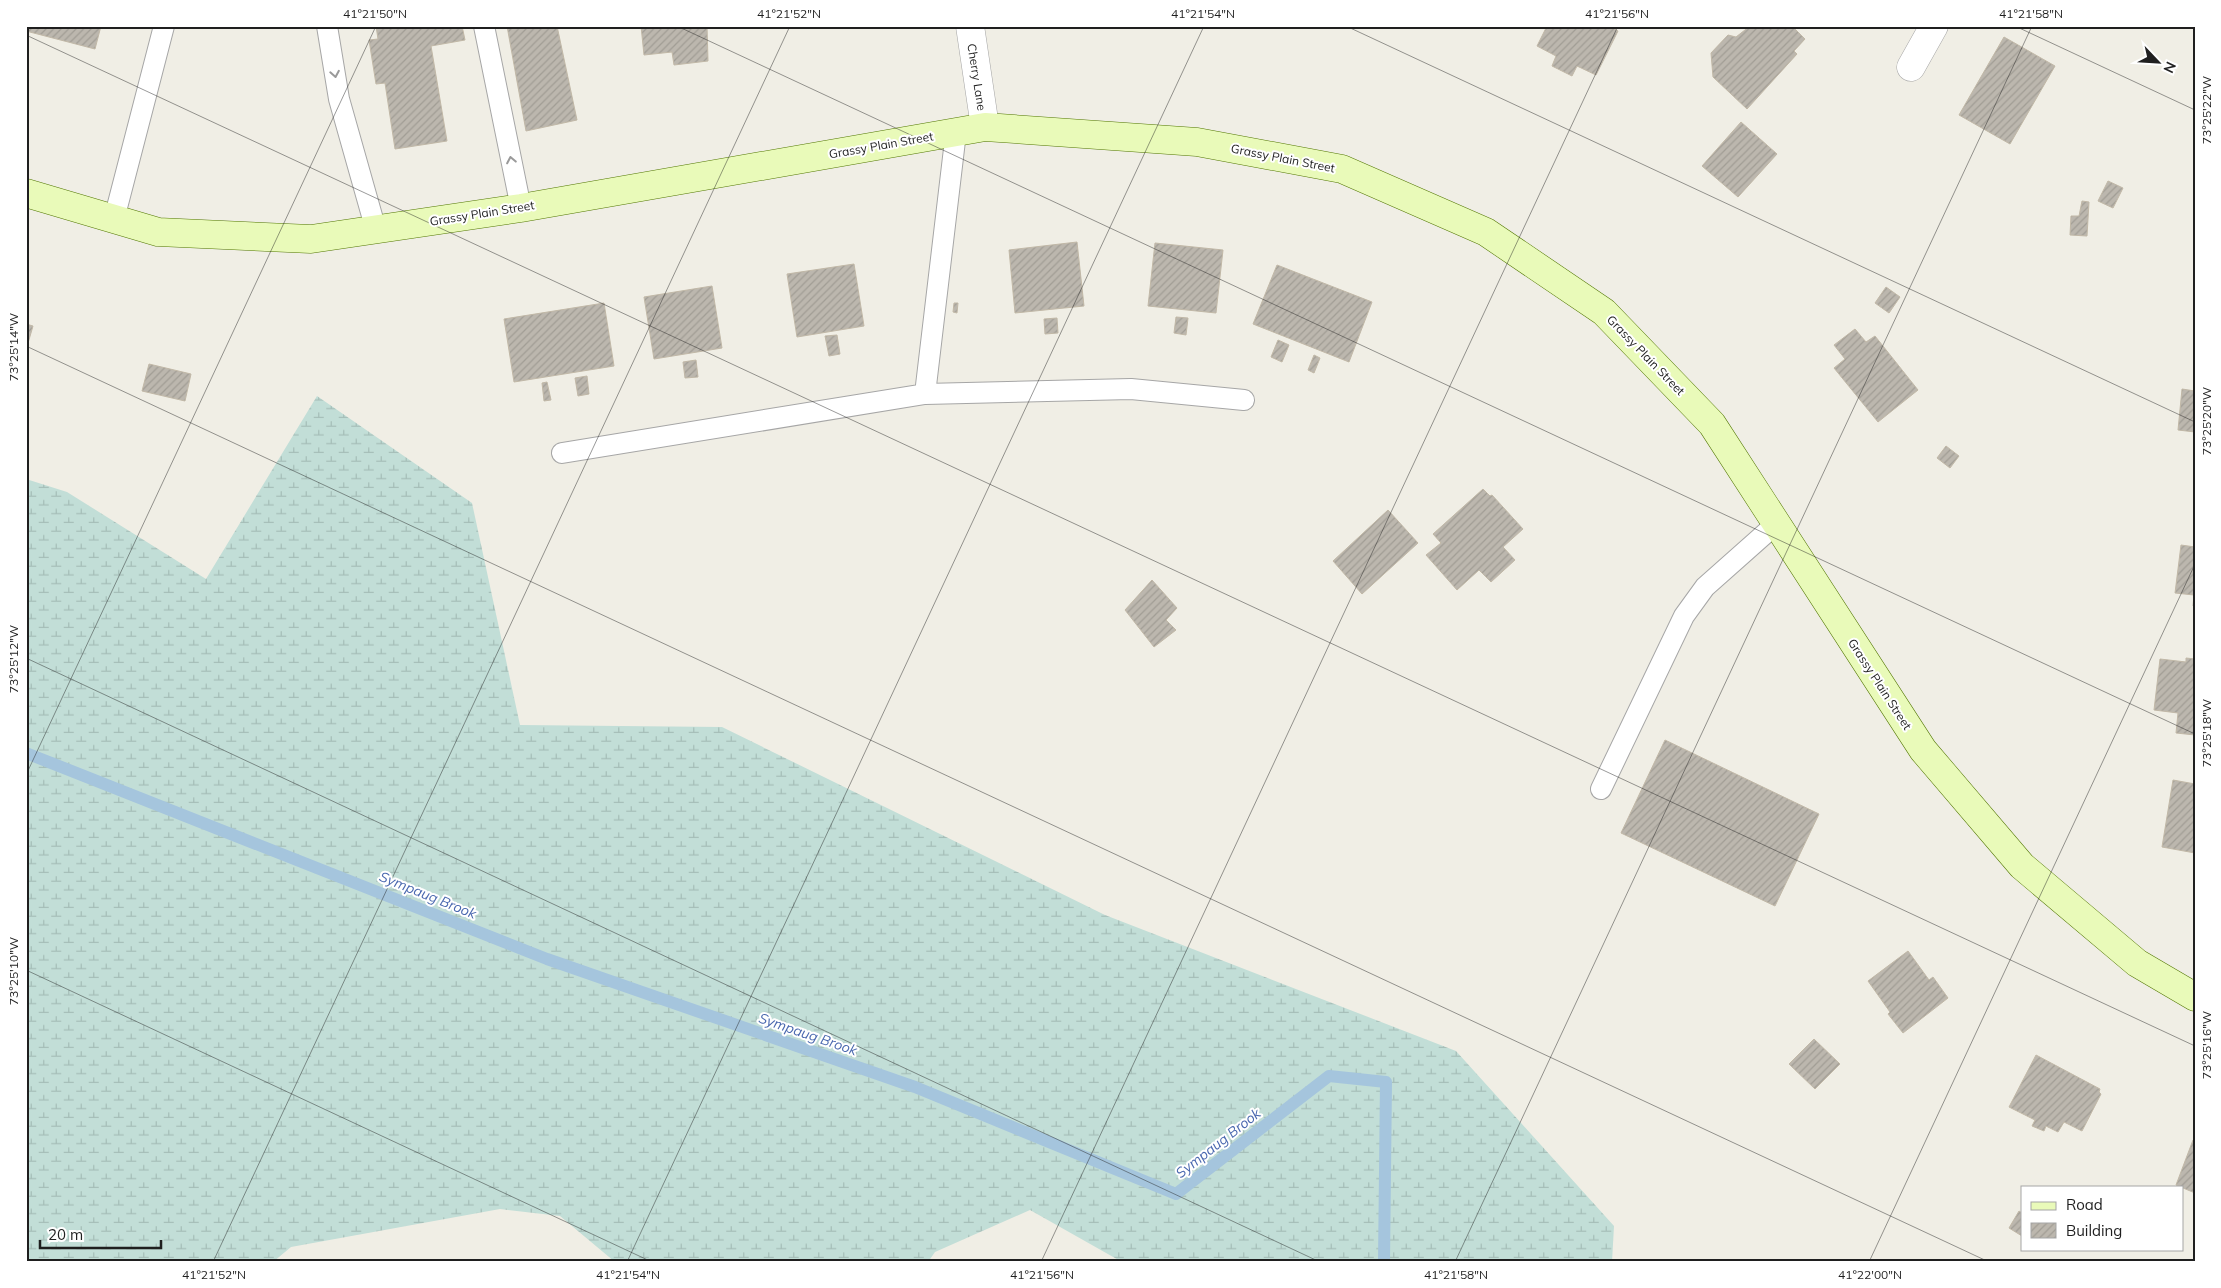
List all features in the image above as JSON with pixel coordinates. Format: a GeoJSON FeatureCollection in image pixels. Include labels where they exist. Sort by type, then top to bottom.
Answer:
{"type":"FeatureCollection","features":[{"type":"Feature","properties":{"kind":"main road","name":"Grassy Plain Street"},"geometry":{"type":"LineString","coordinates":[[26,193],[158,232],[311,239],[520,208],[985,127],[1197,142],[1342,170],[1486,232],[1604,312],[1712,424],[1923,750],[2022,866],[2137,963],[2195,997]]}},
{"type":"Feature","properties":{"kind":"street","name":"Cherry Lane"},"geometry":{"type":"LineString","coordinates":[[970,26],[985,127]]}},
{"type":"Feature","properties":{"kind":"street"},"geometry":{"type":"LineString","coordinates":[[1911,67],[1934,26]]}},
{"type":"Feature","properties":{"kind":"lane"},"geometry":{"type":"LineString","coordinates":[[114,219],[164,26]]}},
{"type":"Feature","properties":{"kind":"lane"},"geometry":{"type":"LineString","coordinates":[[327,26],[339,99],[376,230]]}},
{"type":"Feature","properties":{"kind":"lane"},"geometry":{"type":"LineString","coordinates":[[484,26],[520,208]]}},
{"type":"Feature","properties":{"kind":"lane"},"geometry":{"type":"LineString","coordinates":[[925,394],[956,132]]}},
{"type":"Feature","properties":{"kind":"lane"},"geometry":{"type":"LineString","coordinates":[[562,453],[925,394],[1131,388],[1244,400]]}},
{"type":"Feature","properties":{"kind":"lane"},"geometry":{"type":"LineString","coordinates":[[1601,789],[1684,616],[1705,587],[1776,524]]}},
{"type":"Feature","properties":{"kind":"green space"},"geometry":{"type":"Polygon","coordinates":[[[317,396],[472,503],[520,725],[722,727],[1105,915],[1456,1051],[1614,1226],[1612,1262],[1122,1262],[1030,1210],[935,1252],[928,1262],[615,1262],[560,1216],[500,1209],[291,1247],[273,1262],[26,1262],[26,479],[67,492],[206,579],[317,396]]]}},
{"type":"Feature","properties":{"kind":"building"},"geometry":{"type":"Polygon","coordinates":[[[26,26],[101,26],[95,49],[26,31],[26,26]]]}},
{"type":"Feature","properties":{"kind":"building"},"geometry":{"type":"Polygon","coordinates":[[[376,26],[462,26],[465,40],[431,46],[447,141],[395,149],[385,83],[376,84],[369,40],[378,39],[376,26]]]}},
{"type":"Feature","properties":{"kind":"building"},"geometry":{"type":"Polygon","coordinates":[[[507,26],[557,26],[577,120],[526,131],[507,26]]]}},
{"type":"Feature","properties":{"kind":"building"},"geometry":{"type":"Polygon","coordinates":[[[641,26],[707,26],[708,61],[674,65],[672,52],[644,55],[641,26]]]}},
{"type":"Feature","properties":{"kind":"building"},"geometry":{"type":"Polygon","coordinates":[[[1547,26],[1609,26],[1618,31],[1596,75],[1577,66],[1572,76],[1552,66],[1556,56],[1537,46],[1547,26]]]}},
{"type":"Feature","properties":{"kind":"building"},"geometry":{"type":"Polygon","coordinates":[[[1750,26],[1792,26],[1805,39],[1794,51],[1797,54],[1747,109],[1713,77],[1711,53],[1728,35],[1736,37],[1750,26]]]}},
{"type":"Feature","properties":{"kind":"building"},"geometry":{"type":"Polygon","coordinates":[[[2004,37],[2055,66],[2010,144],[1959,115],[2004,37]]]}},
{"type":"Feature","properties":{"kind":"building"},"geometry":{"type":"Polygon","coordinates":[[[1741,122],[1777,154],[1738,197],[1702,166],[1741,122]]]}},
{"type":"Feature","properties":{"kind":"building"},"geometry":{"type":"Polygon","coordinates":[[[2108,181],[2123,188],[2113,208],[2098,201],[2108,181]]]}},
{"type":"Feature","properties":{"kind":"building"},"geometry":{"type":"Polygon","coordinates":[[[2082,201],[2089,202],[2087,236],[2070,235],[2071,216],[2079,216],[2082,201]]]}},
{"type":"Feature","properties":{"kind":"building"},"geometry":{"type":"Polygon","coordinates":[[[1077,242],[1084,306],[1015,313],[1009,250],[1077,242]]]}},
{"type":"Feature","properties":{"kind":"building"},"geometry":{"type":"Polygon","coordinates":[[[1155,243],[1223,250],[1216,313],[1148,306],[1155,243]]]}},
{"type":"Feature","properties":{"kind":"building"},"geometry":{"type":"Polygon","coordinates":[[[854,264],[864,326],[797,337],[787,274],[854,264]]]}},
{"type":"Feature","properties":{"kind":"building"},"geometry":{"type":"Polygon","coordinates":[[[1277,265],[1372,302],[1349,362],[1253,324],[1277,265]]]}},
{"type":"Feature","properties":{"kind":"building"},"geometry":{"type":"Polygon","coordinates":[[[712,286],[722,348],[654,359],[644,297],[712,286]]]}},
{"type":"Feature","properties":{"kind":"building"},"geometry":{"type":"Polygon","coordinates":[[[1886,287],[1900,297],[1889,313],[1875,303],[1886,287]]]}},
{"type":"Feature","properties":{"kind":"building"},"geometry":{"type":"Polygon","coordinates":[[[604,303],[614,366],[514,382],[504,319],[604,303]]]}},
{"type":"Feature","properties":{"kind":"building"},"geometry":{"type":"Polygon","coordinates":[[[954,303],[958,303],[957,313],[953,312],[954,303]]]}},
{"type":"Feature","properties":{"kind":"building"},"geometry":{"type":"Polygon","coordinates":[[[1176,317],[1188,318],[1186,335],[1174,333],[1176,317]]]}},
{"type":"Feature","properties":{"kind":"building"},"geometry":{"type":"Polygon","coordinates":[[[1057,318],[1058,333],[1045,334],[1044,319],[1057,318]]]}},
{"type":"Feature","properties":{"kind":"building"},"geometry":{"type":"Polygon","coordinates":[[[26,324],[33,326],[26,350],[26,324]]]}},
{"type":"Feature","properties":{"kind":"building"},"geometry":{"type":"Polygon","coordinates":[[[1855,329],[1866,342],[1875,336],[1918,390],[1878,422],[1834,368],[1845,359],[1834,345],[1855,329]]]}},
{"type":"Feature","properties":{"kind":"building"},"geometry":{"type":"Polygon","coordinates":[[[837,335],[840,354],[829,356],[825,336],[837,335]]]}},
{"type":"Feature","properties":{"kind":"building"},"geometry":{"type":"Polygon","coordinates":[[[1278,340],[1289,345],[1282,362],[1271,357],[1278,340]]]}},
{"type":"Feature","properties":{"kind":"building"},"geometry":{"type":"Polygon","coordinates":[[[1314,355],[1320,358],[1314,373],[1308,370],[1314,355]]]}},
{"type":"Feature","properties":{"kind":"building"},"geometry":{"type":"Polygon","coordinates":[[[696,360],[698,377],[685,378],[683,362],[696,360]]]}},
{"type":"Feature","properties":{"kind":"building"},"geometry":{"type":"Polygon","coordinates":[[[149,364],[191,374],[185,401],[142,391],[149,364]]]}},
{"type":"Feature","properties":{"kind":"building"},"geometry":{"type":"Polygon","coordinates":[[[587,376],[589,394],[578,396],[575,378],[587,376]]]}},
{"type":"Feature","properties":{"kind":"building"},"geometry":{"type":"Polygon","coordinates":[[[547,382],[551,400],[544,401],[542,383],[547,382]]]}},
{"type":"Feature","properties":{"kind":"building"},"geometry":{"type":"Polygon","coordinates":[[[2182,389],[2195,391],[2195,432],[2178,430],[2182,389]]]}},
{"type":"Feature","properties":{"kind":"building"},"geometry":{"type":"Polygon","coordinates":[[[1946,446],[1959,456],[1950,468],[1937,458],[1946,446]]]}},
{"type":"Feature","properties":{"kind":"building"},"geometry":{"type":"Polygon","coordinates":[[[1483,489],[1490,496],[1492,495],[1523,529],[1503,547],[1515,560],[1491,582],[1479,570],[1457,590],[1426,555],[1441,543],[1433,534],[1483,489]]]}},
{"type":"Feature","properties":{"kind":"building"},"geometry":{"type":"Polygon","coordinates":[[[1388,510],[1418,543],[1362,594],[1333,561],[1388,510]]]}},
{"type":"Feature","properties":{"kind":"building"},"geometry":{"type":"Polygon","coordinates":[[[2181,545],[2195,547],[2195,606],[2193,606],[2194,595],[2175,593],[2181,545]]]}},
{"type":"Feature","properties":{"kind":"building"},"geometry":{"type":"Polygon","coordinates":[[[1152,580],[1177,608],[1166,620],[1176,630],[1154,647],[1125,610],[1152,580]]]}},
{"type":"Feature","properties":{"kind":"building"},"geometry":{"type":"Polygon","coordinates":[[[2186,658],[2195,659],[2195,735],[2176,733],[2178,713],[2154,710],[2160,659],[2186,662],[2186,658]]]}},
{"type":"Feature","properties":{"kind":"building"},"geometry":{"type":"Polygon","coordinates":[[[1665,740],[1819,814],[1775,906],[1621,833],[1665,740]]]}},
{"type":"Feature","properties":{"kind":"building"},"geometry":{"type":"Polygon","coordinates":[[[2173,780],[2195,784],[2195,853],[2162,847],[2173,780]]]}},
{"type":"Feature","properties":{"kind":"building"},"geometry":{"type":"Polygon","coordinates":[[[1908,951],[1929,980],[1933,977],[1948,998],[1903,1033],[1888,1014],[1890,1012],[1868,981],[1908,951]]]}},
{"type":"Feature","properties":{"kind":"building"},"geometry":{"type":"Polygon","coordinates":[[[1814,1039],[1840,1064],[1815,1089],[1789,1064],[1814,1039]]]}},
{"type":"Feature","properties":{"kind":"building"},"geometry":{"type":"Polygon","coordinates":[[[2036,1055],[2100,1089],[2099,1092],[2101,1094],[2082,1131],[2064,1122],[2058,1132],[2046,1126],[2044,1131],[2032,1126],[2035,1120],[2009,1107],[2036,1055]]]}},
{"type":"Feature","properties":{"kind":"building"},"geometry":{"type":"Polygon","coordinates":[[[2193,1140],[2195,1141],[2195,1193],[2184,1188],[2184,1186],[2176,1185],[2193,1140]]]}},
{"type":"Feature","properties":{"kind":"building"},"geometry":{"type":"Polygon","coordinates":[[[2019,1211],[2021,1212],[2021,1235],[2009,1228],[2019,1211]]]}},
{"type":"Feature","properties":{"kind":"waterway","name":"Sympaug Brook"},"geometry":{"type":"LineString","coordinates":[[26,753],[547,959],[915,1087],[1176,1194],[1329,1076],[1386,1082],[1384,1262]]}}]}
